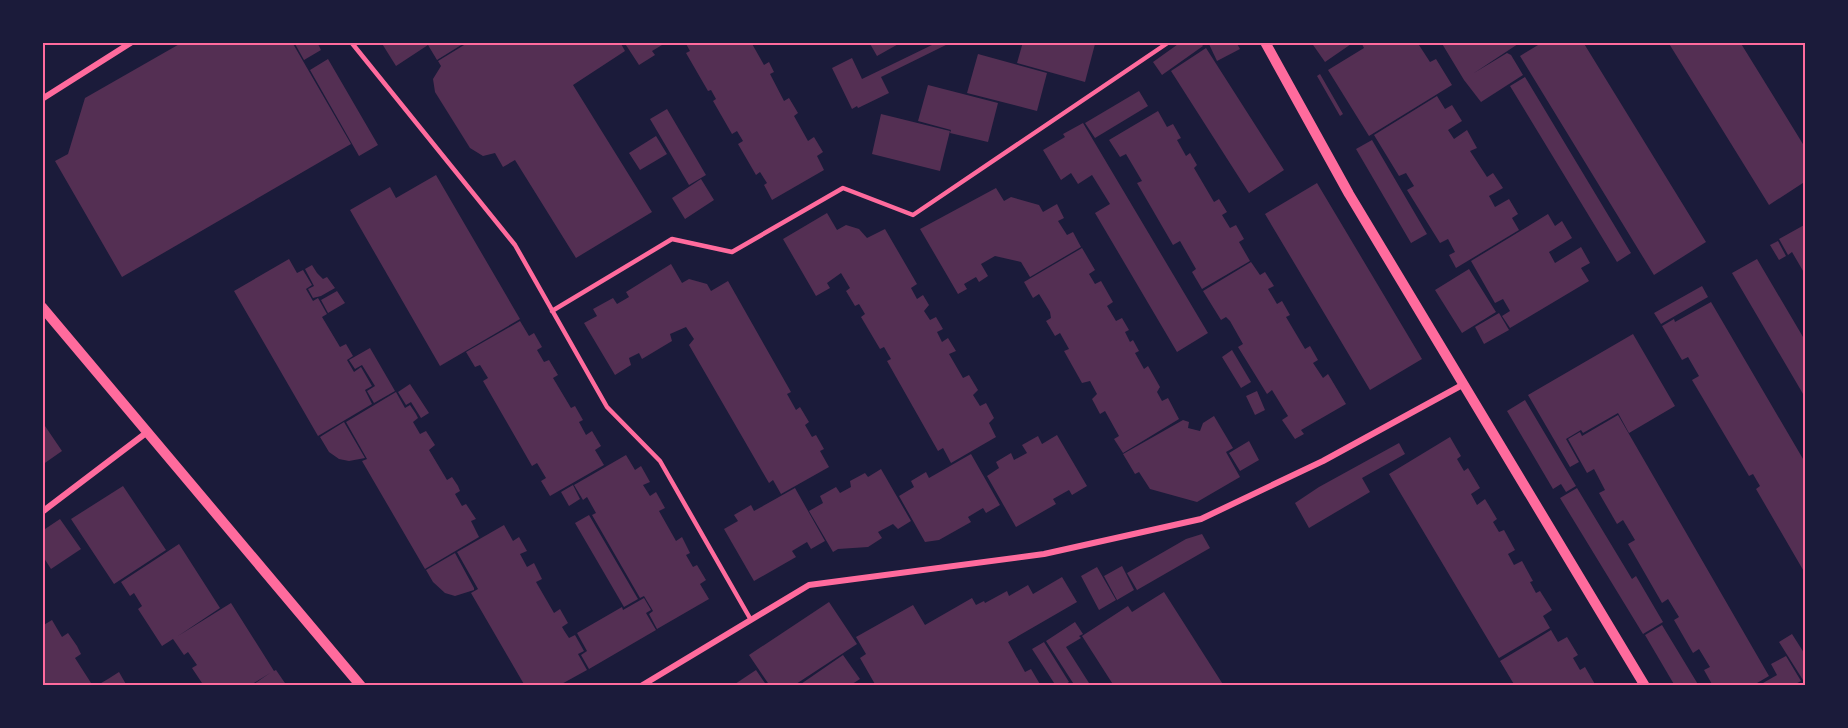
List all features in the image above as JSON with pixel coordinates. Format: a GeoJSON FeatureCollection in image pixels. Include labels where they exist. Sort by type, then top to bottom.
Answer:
{"type":"FeatureCollection","features":[{"type":"Feature","properties":{"kind":"street"},"geometry":{"type":"LineString","coordinates":[[42,99],[132,42]]}},
{"type":"Feature","properties":{"kind":"street"},"geometry":{"type":"LineString","coordinates":[[1269,43],[1349,194],[1646,686]]}},
{"type":"Feature","properties":{"kind":"street"},"geometry":{"type":"LineString","coordinates":[[42,307],[361,686]]}},
{"type":"Feature","properties":{"kind":"street"},"geometry":{"type":"LineString","coordinates":[[641,686],[809,585],[1044,554],[1201,519],[1323,461],[1464,383]]}},
{"type":"Feature","properties":{"kind":"street"},"geometry":{"type":"LineString","coordinates":[[42,512],[146,433]]}},
{"type":"Feature","properties":{"kind":"lane"},"geometry":{"type":"LineString","coordinates":[[351,42],[515,245],[607,407],[660,461],[751,620]]}},
{"type":"Feature","properties":{"kind":"lane"},"geometry":{"type":"LineString","coordinates":[[552,311],[672,239],[732,252],[843,188],[913,215],[1169,42]]}},
{"type":"Feature","properties":{"kind":"building"},"geometry":{"type":"Polygon","coordinates":[[[183,42],[292,42],[351,144],[122,277],[55,161],[68,154],[85,98],[183,42]]]}},
{"type":"Feature","properties":{"kind":"building"},"geometry":{"type":"Polygon","coordinates":[[[294,42],[317,42],[321,50],[304,60],[294,42]]]}},
{"type":"Feature","properties":{"kind":"building"},"geometry":{"type":"Polygon","coordinates":[[[381,42],[466,42],[437,60],[428,45],[396,66],[381,42]]]}},
{"type":"Feature","properties":{"kind":"building"},"geometry":{"type":"Polygon","coordinates":[[[469,42],[620,42],[625,51],[573,85],[652,212],[576,258],[515,160],[503,167],[495,153],[483,156],[470,148],[435,92],[433,79],[441,66],[438,61],[469,42]]]}},
{"type":"Feature","properties":{"kind":"building"},"geometry":{"type":"Polygon","coordinates":[[[624,42],[667,42],[652,51],[655,55],[639,65],[624,42]]]}},
{"type":"Feature","properties":{"kind":"building"},"geometry":{"type":"Polygon","coordinates":[[[685,42],[751,42],[764,65],[769,62],[774,72],[770,74],[784,101],[789,98],[798,113],[794,116],[808,141],[814,137],[823,152],[817,156],[824,170],[772,200],[764,185],[767,183],[760,172],[756,175],[738,144],[743,141],[737,131],[732,134],[713,101],[716,99],[711,90],[708,91],[686,53],[690,51],[685,42]]]}},
{"type":"Feature","properties":{"kind":"building"},"geometry":{"type":"Polygon","coordinates":[[[869,42],[902,42],[877,56],[869,42]]]}},
{"type":"Feature","properties":{"kind":"building"},"geometry":{"type":"Polygon","coordinates":[[[933,42],[952,42],[881,77],[889,93],[852,109],[832,68],[852,58],[862,79],[934,44],[933,42]]]}},
{"type":"Feature","properties":{"kind":"building"},"geometry":{"type":"Polygon","coordinates":[[[1023,42],[1095,44],[1085,82],[1017,63],[1023,42]]]}},
{"type":"Feature","properties":{"kind":"building"},"geometry":{"type":"Polygon","coordinates":[[[1181,42],[1200,42],[1203,46],[1162,75],[1153,62],[1181,42]]]}},
{"type":"Feature","properties":{"kind":"building"},"geometry":{"type":"Polygon","coordinates":[[[1208,42],[1236,42],[1240,49],[1217,61],[1208,42]]]}},
{"type":"Feature","properties":{"kind":"building"},"geometry":{"type":"Polygon","coordinates":[[[1311,42],[1354,42],[1325,62],[1311,42]]]}},
{"type":"Feature","properties":{"kind":"building"},"geometry":{"type":"Polygon","coordinates":[[[1361,42],[1417,42],[1430,62],[1436,59],[1452,85],[1369,136],[1328,70],[1364,48],[1361,42]]]}},
{"type":"Feature","properties":{"kind":"building"},"geometry":{"type":"Polygon","coordinates":[[[1441,42],[1521,42],[1474,73],[1507,53],[1511,55],[1523,75],[1481,102],[1464,80],[1441,42]]]}},
{"type":"Feature","properties":{"kind":"building"},"geometry":{"type":"Polygon","coordinates":[[[1543,42],[1583,42],[1706,242],[1654,275],[1520,56],[1543,42]]]}},
{"type":"Feature","properties":{"kind":"building"},"geometry":{"type":"Polygon","coordinates":[[[1668,42],[1740,42],[1806,149],[1806,181],[1769,205],[1668,42]]]}},
{"type":"Feature","properties":{"kind":"building"},"geometry":{"type":"Polygon","coordinates":[[[1206,48],[1284,170],[1249,193],[1171,71],[1206,48]]]}},
{"type":"Feature","properties":{"kind":"building"},"geometry":{"type":"Polygon","coordinates":[[[978,54],[1047,73],[1037,111],[967,93],[978,54]]]}},
{"type":"Feature","properties":{"kind":"building"},"geometry":{"type":"Polygon","coordinates":[[[328,59],[378,145],[359,156],[310,70],[328,59]]]}},
{"type":"Feature","properties":{"kind":"building"},"geometry":{"type":"Polygon","coordinates":[[[1320,74],[1343,114],[1340,116],[1317,76],[1320,74]]]}},
{"type":"Feature","properties":{"kind":"building"},"geometry":{"type":"Polygon","coordinates":[[[1525,77],[1631,253],[1617,262],[1510,86],[1525,77]]]}},
{"type":"Feature","properties":{"kind":"building"},"geometry":{"type":"Polygon","coordinates":[[[928,85],[998,103],[988,142],[950,133],[951,130],[918,121],[928,85]]]}},
{"type":"Feature","properties":{"kind":"building"},"geometry":{"type":"Polygon","coordinates":[[[1139,91],[1148,106],[1095,138],[1085,123],[1139,91]]]}},
{"type":"Feature","properties":{"kind":"building"},"geometry":{"type":"Polygon","coordinates":[[[1437,96],[1445,109],[1452,105],[1462,121],[1448,130],[1454,139],[1467,130],[1477,148],[1470,151],[1487,177],[1493,173],[1503,188],[1489,196],[1495,207],[1509,199],[1518,214],[1512,218],[1519,230],[1456,268],[1449,255],[1455,252],[1448,239],[1440,243],[1407,190],[1414,186],[1406,173],[1399,176],[1374,135],[1437,96]]]}},
{"type":"Feature","properties":{"kind":"building"},"geometry":{"type":"Polygon","coordinates":[[[667,109],[706,175],[689,185],[650,119],[667,109]]]}},
{"type":"Feature","properties":{"kind":"building"},"geometry":{"type":"Polygon","coordinates":[[[1158,111],[1167,127],[1173,124],[1181,138],[1177,140],[1186,156],[1190,153],[1197,165],[1194,168],[1214,202],[1219,199],[1227,212],[1222,215],[1230,228],[1236,225],[1244,239],[1239,242],[1250,261],[1202,289],[1192,272],[1196,269],[1180,241],[1173,245],[1137,183],[1142,181],[1126,154],[1120,157],[1109,140],[1158,111]]]}},
{"type":"Feature","properties":{"kind":"building"},"geometry":{"type":"Polygon","coordinates":[[[881,114],[950,131],[940,171],[872,154],[881,114]]]}},
{"type":"Feature","properties":{"kind":"building"},"geometry":{"type":"Polygon","coordinates":[[[1083,123],[1208,333],[1177,352],[1095,213],[1110,204],[1092,175],[1078,184],[1071,173],[1061,180],[1043,150],[1065,137],[1063,134],[1083,123]]]}},
{"type":"Feature","properties":{"kind":"building"},"geometry":{"type":"Polygon","coordinates":[[[656,136],[667,154],[640,170],[629,153],[656,136]]]}},
{"type":"Feature","properties":{"kind":"building"},"geometry":{"type":"Polygon","coordinates":[[[1372,140],[1427,234],[1411,243],[1356,149],[1372,140]]]}},
{"type":"Feature","properties":{"kind":"building"},"geometry":{"type":"Polygon","coordinates":[[[436,175],[520,319],[440,366],[350,210],[390,187],[396,198],[436,175]]]}},
{"type":"Feature","properties":{"kind":"building"},"geometry":{"type":"Polygon","coordinates":[[[701,179],[714,200],[685,219],[672,198],[701,179]]]}},
{"type":"Feature","properties":{"kind":"building"},"geometry":{"type":"Polygon","coordinates":[[[1317,183],[1422,359],[1370,390],[1265,214],[1317,183]]]}},
{"type":"Feature","properties":{"kind":"building"},"geometry":{"type":"Polygon","coordinates":[[[996,188],[1004,201],[1011,197],[1039,205],[1043,212],[1057,204],[1064,218],[1058,221],[1067,235],[1073,232],[1081,247],[1030,277],[1021,262],[995,256],[981,264],[988,276],[979,282],[976,277],[964,284],[967,289],[958,294],[920,229],[996,188]]]}},
{"type":"Feature","properties":{"kind":"building"},"geometry":{"type":"Polygon","coordinates":[[[827,213],[837,230],[846,225],[859,229],[867,238],[885,229],[917,284],[911,288],[917,299],[923,295],[929,305],[924,311],[930,320],[936,317],[943,329],[937,332],[942,342],[948,338],[956,351],[949,354],[963,378],[969,375],[978,390],[973,395],[980,406],[986,403],[994,418],[989,423],[996,437],[951,463],[943,448],[938,451],[887,361],[891,359],[884,347],[880,349],[861,317],[865,314],[859,304],[855,306],[846,291],[850,288],[841,273],[827,283],[830,288],[816,296],[783,239],[827,213]]]}},
{"type":"Feature","properties":{"kind":"building"},"geometry":{"type":"Polygon","coordinates":[[[1548,214],[1555,226],[1562,221],[1572,238],[1549,252],[1555,263],[1581,247],[1590,263],[1581,268],[1589,281],[1510,328],[1502,316],[1510,311],[1503,299],[1495,303],[1471,261],[1548,214]]]}},
{"type":"Feature","properties":{"kind":"building"},"geometry":{"type":"Polygon","coordinates":[[[1806,224],[1806,276],[1792,252],[1788,255],[1779,239],[1806,224]]]}},
{"type":"Feature","properties":{"kind":"building"},"geometry":{"type":"Polygon","coordinates":[[[1778,241],[1786,256],[1779,260],[1770,245],[1778,241]]]}},
{"type":"Feature","properties":{"kind":"building"},"geometry":{"type":"Polygon","coordinates":[[[1082,248],[1095,270],[1089,274],[1095,284],[1101,281],[1113,302],[1107,306],[1116,321],[1122,318],[1129,330],[1125,332],[1130,342],[1133,340],[1139,351],[1135,353],[1144,369],[1148,366],[1160,387],[1157,392],[1162,401],[1168,398],[1179,419],[1123,453],[1114,439],[1119,436],[1105,411],[1100,414],[1092,399],[1097,394],[1090,381],[1082,383],[1064,351],[1069,349],[1060,333],[1055,336],[1046,321],[1051,318],[1050,312],[1039,294],[1033,298],[1024,282],[1082,248]]]}},
{"type":"Feature","properties":{"kind":"building"},"geometry":{"type":"Polygon","coordinates":[[[289,259],[297,273],[303,270],[312,285],[306,289],[313,301],[318,298],[327,314],[322,317],[340,347],[346,344],[353,356],[347,360],[354,372],[361,367],[372,386],[365,390],[372,404],[318,436],[234,291],[289,259]]]}},
{"type":"Feature","properties":{"kind":"building"},"geometry":{"type":"Polygon","coordinates":[[[1757,259],[1806,342],[1806,399],[1732,273],[1757,259]]]}},
{"type":"Feature","properties":{"kind":"building"},"geometry":{"type":"Polygon","coordinates":[[[1251,262],[1260,275],[1265,272],[1274,286],[1268,289],[1277,304],[1282,301],[1290,315],[1286,317],[1305,349],[1310,346],[1318,360],[1313,363],[1323,378],[1328,374],[1346,404],[1301,430],[1304,434],[1295,439],[1282,420],[1288,416],[1272,390],[1267,394],[1238,347],[1243,344],[1230,321],[1226,317],[1221,320],[1203,291],[1251,262]]]}},
{"type":"Feature","properties":{"kind":"building"},"geometry":{"type":"Polygon","coordinates":[[[671,264],[682,283],[689,279],[707,284],[711,291],[728,281],[791,392],[787,394],[796,410],[800,407],[809,422],[805,425],[812,437],[816,435],[824,449],[820,451],[829,467],[781,494],[773,480],[769,483],[689,345],[694,339],[686,327],[670,334],[672,341],[642,359],[639,353],[629,358],[631,365],[615,375],[584,323],[597,316],[593,309],[613,298],[617,304],[629,297],[626,292],[671,264]]]}},
{"type":"Feature","properties":{"kind":"building"},"geometry":{"type":"Polygon","coordinates":[[[312,265],[323,279],[327,277],[335,288],[313,298],[308,289],[314,286],[305,269],[312,265]]]}},
{"type":"Feature","properties":{"kind":"building"},"geometry":{"type":"Polygon","coordinates":[[[1469,269],[1496,312],[1462,333],[1435,290],[1469,269]]]}},
{"type":"Feature","properties":{"kind":"building"},"geometry":{"type":"Polygon","coordinates":[[[1702,286],[1708,297],[1661,324],[1654,313],[1702,286]]]}},
{"type":"Feature","properties":{"kind":"building"},"geometry":{"type":"Polygon","coordinates":[[[337,291],[345,303],[328,313],[321,300],[337,291]]]}},
{"type":"Feature","properties":{"kind":"building"},"geometry":{"type":"Polygon","coordinates":[[[1711,302],[1806,464],[1806,575],[1756,489],[1760,486],[1753,474],[1749,476],[1692,380],[1699,376],[1688,357],[1682,360],[1662,326],[1674,319],[1675,322],[1711,302]]]}},
{"type":"Feature","properties":{"kind":"building"},"geometry":{"type":"Polygon","coordinates":[[[1499,313],[1509,330],[1484,344],[1475,327],[1499,313]]]}},
{"type":"Feature","properties":{"kind":"building"},"geometry":{"type":"Polygon","coordinates":[[[520,321],[529,336],[534,333],[542,347],[537,350],[544,362],[549,360],[558,375],[553,378],[571,408],[575,406],[583,420],[579,422],[586,435],[592,431],[601,446],[595,450],[604,465],[550,496],[541,481],[546,478],[537,463],[532,466],[483,381],[488,378],[480,365],[475,367],[466,352],[520,321]]]}},
{"type":"Feature","properties":{"kind":"building"},"geometry":{"type":"Polygon","coordinates":[[[1633,334],[1675,406],[1629,433],[1618,413],[1583,433],[1581,430],[1566,439],[1579,462],[1570,467],[1528,395],[1633,334]]]}},
{"type":"Feature","properties":{"kind":"building"},"geometry":{"type":"Polygon","coordinates":[[[370,348],[395,391],[374,403],[367,391],[375,386],[362,365],[355,369],[349,360],[370,348]]]}},
{"type":"Feature","properties":{"kind":"building"},"geometry":{"type":"Polygon","coordinates":[[[1232,350],[1251,382],[1241,388],[1222,357],[1232,350]]]}},
{"type":"Feature","properties":{"kind":"building"},"geometry":{"type":"Polygon","coordinates":[[[410,384],[429,413],[421,418],[411,402],[406,405],[398,392],[410,384]]]}},
{"type":"Feature","properties":{"kind":"building"},"geometry":{"type":"Polygon","coordinates":[[[1257,391],[1265,410],[1255,415],[1246,396],[1257,391]]]}},
{"type":"Feature","properties":{"kind":"building"},"geometry":{"type":"Polygon","coordinates":[[[396,392],[405,408],[410,405],[416,414],[418,418],[413,422],[420,434],[426,431],[435,445],[429,450],[447,480],[452,477],[458,486],[460,491],[455,494],[462,506],[466,504],[476,519],[471,521],[479,537],[425,569],[362,461],[367,459],[346,422],[396,392]]]}},
{"type":"Feature","properties":{"kind":"building"},"geometry":{"type":"Polygon","coordinates":[[[1525,400],[1576,486],[1566,492],[1561,484],[1553,489],[1507,411],[1525,400]]]}},
{"type":"Feature","properties":{"kind":"building"},"geometry":{"type":"Polygon","coordinates":[[[1618,415],[1769,676],[1752,686],[1713,686],[1704,670],[1710,667],[1699,649],[1693,653],[1674,620],[1679,617],[1668,599],[1662,603],[1628,544],[1635,540],[1623,520],[1617,524],[1599,493],[1605,490],[1594,469],[1587,473],[1568,439],[1580,432],[1582,436],[1618,415]]]}},
{"type":"Feature","properties":{"kind":"building"},"geometry":{"type":"Polygon","coordinates":[[[1214,416],[1233,448],[1226,452],[1240,477],[1197,502],[1150,489],[1139,472],[1135,474],[1123,454],[1183,420],[1189,422],[1188,428],[1200,431],[1203,423],[1214,416]]]}},
{"type":"Feature","properties":{"kind":"building"},"geometry":{"type":"Polygon","coordinates":[[[344,422],[365,458],[349,461],[339,459],[329,452],[320,437],[344,422]]]}},
{"type":"Feature","properties":{"kind":"building"},"geometry":{"type":"Polygon","coordinates":[[[45,426],[62,451],[42,465],[42,428],[45,426]]]}},
{"type":"Feature","properties":{"kind":"building"},"geometry":{"type":"Polygon","coordinates":[[[1057,435],[1087,486],[1072,495],[1069,490],[1053,499],[1056,504],[1016,527],[987,476],[999,468],[996,462],[1011,453],[1014,460],[1027,453],[1022,445],[1038,436],[1042,444],[1057,435]]]}},
{"type":"Feature","properties":{"kind":"building"},"geometry":{"type":"Polygon","coordinates":[[[1450,437],[1461,456],[1457,459],[1464,471],[1468,468],[1480,488],[1471,494],[1477,505],[1485,499],[1497,519],[1493,522],[1499,532],[1504,530],[1515,550],[1508,554],[1514,565],[1522,561],[1533,581],[1530,582],[1536,593],[1540,591],[1552,610],[1543,616],[1550,628],[1499,658],[1389,474],[1450,437]]]}},
{"type":"Feature","properties":{"kind":"building"},"geometry":{"type":"Polygon","coordinates":[[[1249,441],[1259,460],[1240,471],[1229,453],[1249,441]]]}},
{"type":"Feature","properties":{"kind":"building"},"geometry":{"type":"Polygon","coordinates":[[[1399,443],[1405,454],[1362,478],[1370,492],[1309,528],[1295,503],[1319,487],[1399,443]]]}},
{"type":"Feature","properties":{"kind":"building"},"geometry":{"type":"Polygon","coordinates":[[[971,454],[1000,505],[986,513],[983,508],[968,517],[971,522],[939,540],[925,542],[899,496],[914,487],[911,481],[926,472],[929,478],[971,454]]]}},
{"type":"Feature","properties":{"kind":"building"},"geometry":{"type":"Polygon","coordinates":[[[626,455],[635,470],[641,466],[650,482],[643,485],[650,496],[656,492],[665,508],[659,511],[676,541],[682,537],[690,553],[686,555],[693,567],[697,565],[706,580],[700,584],[709,599],[657,629],[649,614],[653,611],[644,596],[640,598],[592,515],[596,513],[587,497],[583,500],[574,485],[626,455]]]}},
{"type":"Feature","properties":{"kind":"building"},"geometry":{"type":"Polygon","coordinates":[[[881,469],[911,521],[898,529],[893,524],[878,532],[882,538],[868,547],[838,549],[833,552],[809,511],[823,503],[820,496],[836,487],[840,493],[851,487],[850,481],[865,473],[868,477],[881,469]]]}},
{"type":"Feature","properties":{"kind":"building"},"geometry":{"type":"Polygon","coordinates":[[[573,485],[580,499],[569,506],[561,492],[573,485]]]}},
{"type":"Feature","properties":{"kind":"building"},"geometry":{"type":"Polygon","coordinates":[[[123,486],[166,550],[114,584],[71,519],[123,486]]]}},
{"type":"Feature","properties":{"kind":"building"},"geometry":{"type":"Polygon","coordinates":[[[795,488],[825,541],[811,549],[807,542],[792,551],[796,557],[754,581],[724,529],[738,521],[734,515],[751,505],[754,511],[795,488]]]}},
{"type":"Feature","properties":{"kind":"building"},"geometry":{"type":"Polygon","coordinates":[[[1577,488],[1632,579],[1636,576],[1663,622],[1643,634],[1560,498],[1577,488]]]}},
{"type":"Feature","properties":{"kind":"building"},"geometry":{"type":"Polygon","coordinates":[[[589,515],[638,599],[624,607],[575,523],[589,515]]]}},
{"type":"Feature","properties":{"kind":"building"},"geometry":{"type":"Polygon","coordinates":[[[60,519],[81,549],[51,569],[42,555],[42,531],[60,519]]]}},
{"type":"Feature","properties":{"kind":"building"},"geometry":{"type":"Polygon","coordinates":[[[504,525],[513,541],[519,537],[527,551],[520,554],[527,567],[534,563],[542,579],[536,582],[554,613],[560,609],[568,623],[562,627],[569,638],[575,635],[584,651],[578,654],[587,670],[558,686],[525,686],[471,593],[478,589],[457,552],[504,525]]]}},
{"type":"Feature","properties":{"kind":"building"},"geometry":{"type":"Polygon","coordinates":[[[1202,534],[1210,548],[1137,590],[1127,573],[1186,539],[1202,534]]]}},
{"type":"Feature","properties":{"kind":"building"},"geometry":{"type":"Polygon","coordinates":[[[179,544],[220,608],[178,636],[231,603],[274,671],[276,670],[287,686],[251,686],[270,673],[249,686],[204,686],[192,668],[197,665],[188,652],[184,655],[173,639],[162,646],[138,609],[142,606],[134,593],[130,596],[121,582],[179,544]]]}},
{"type":"Feature","properties":{"kind":"building"},"geometry":{"type":"Polygon","coordinates":[[[455,553],[474,590],[455,596],[445,593],[433,582],[426,570],[455,553]]]}},
{"type":"Feature","properties":{"kind":"building"},"geometry":{"type":"Polygon","coordinates":[[[1122,566],[1134,590],[1117,600],[1104,576],[1122,566]]]}},
{"type":"Feature","properties":{"kind":"building"},"geometry":{"type":"Polygon","coordinates":[[[1097,567],[1116,600],[1099,610],[1081,576],[1097,567]]]}},
{"type":"Feature","properties":{"kind":"building"},"geometry":{"type":"Polygon","coordinates":[[[1062,577],[1077,602],[1008,642],[1025,672],[1031,669],[1041,686],[876,686],[860,658],[866,654],[856,637],[913,605],[925,625],[972,598],[976,605],[984,601],[985,603],[1007,591],[1009,596],[1028,585],[1033,594],[1062,577]]]}},
{"type":"Feature","properties":{"kind":"building"},"geometry":{"type":"Polygon","coordinates":[[[1164,592],[1224,686],[1114,686],[1082,636],[1128,606],[1132,612],[1164,592]]]}},
{"type":"Feature","properties":{"kind":"building"},"geometry":{"type":"Polygon","coordinates":[[[644,598],[651,610],[646,613],[656,630],[589,669],[581,655],[587,651],[577,633],[622,607],[623,610],[644,598]]]}},
{"type":"Feature","properties":{"kind":"building"},"geometry":{"type":"Polygon","coordinates":[[[829,602],[857,644],[793,686],[770,686],[749,655],[829,602]]]}},
{"type":"Feature","properties":{"kind":"building"},"geometry":{"type":"Polygon","coordinates":[[[52,620],[62,637],[68,633],[77,646],[81,654],[75,658],[93,686],[42,686],[42,626],[52,620]]]}},
{"type":"Feature","properties":{"kind":"building"},"geometry":{"type":"Polygon","coordinates":[[[1075,622],[1083,634],[1079,636],[1081,638],[1066,647],[1089,683],[1084,686],[1075,686],[1046,641],[1075,622]]]}},
{"type":"Feature","properties":{"kind":"building"},"geometry":{"type":"Polygon","coordinates":[[[1662,625],[1699,686],[1675,686],[1645,635],[1662,625]]]}},
{"type":"Feature","properties":{"kind":"building"},"geometry":{"type":"Polygon","coordinates":[[[1551,630],[1558,642],[1567,637],[1578,655],[1573,658],[1580,670],[1585,667],[1596,686],[1515,686],[1500,661],[1551,630]]]}},
{"type":"Feature","properties":{"kind":"building"},"geometry":{"type":"Polygon","coordinates":[[[1792,634],[1806,656],[1806,678],[1803,680],[1779,642],[1792,634]]]}},
{"type":"Feature","properties":{"kind":"building"},"geometry":{"type":"Polygon","coordinates":[[[1044,642],[1069,682],[1063,686],[1056,686],[1032,649],[1044,642]]]}},
{"type":"Feature","properties":{"kind":"building"},"geometry":{"type":"Polygon","coordinates":[[[843,655],[860,679],[849,686],[798,686],[843,655]]]}},
{"type":"Feature","properties":{"kind":"building"},"geometry":{"type":"Polygon","coordinates":[[[1786,656],[1801,681],[1792,686],[1765,686],[1763,683],[1777,675],[1771,664],[1786,656]]]}},
{"type":"Feature","properties":{"kind":"building"},"geometry":{"type":"Polygon","coordinates":[[[756,670],[767,686],[732,686],[756,670]]]}},
{"type":"Feature","properties":{"kind":"building"},"geometry":{"type":"Polygon","coordinates":[[[119,672],[127,686],[96,686],[108,679],[119,672]]]}}]}
